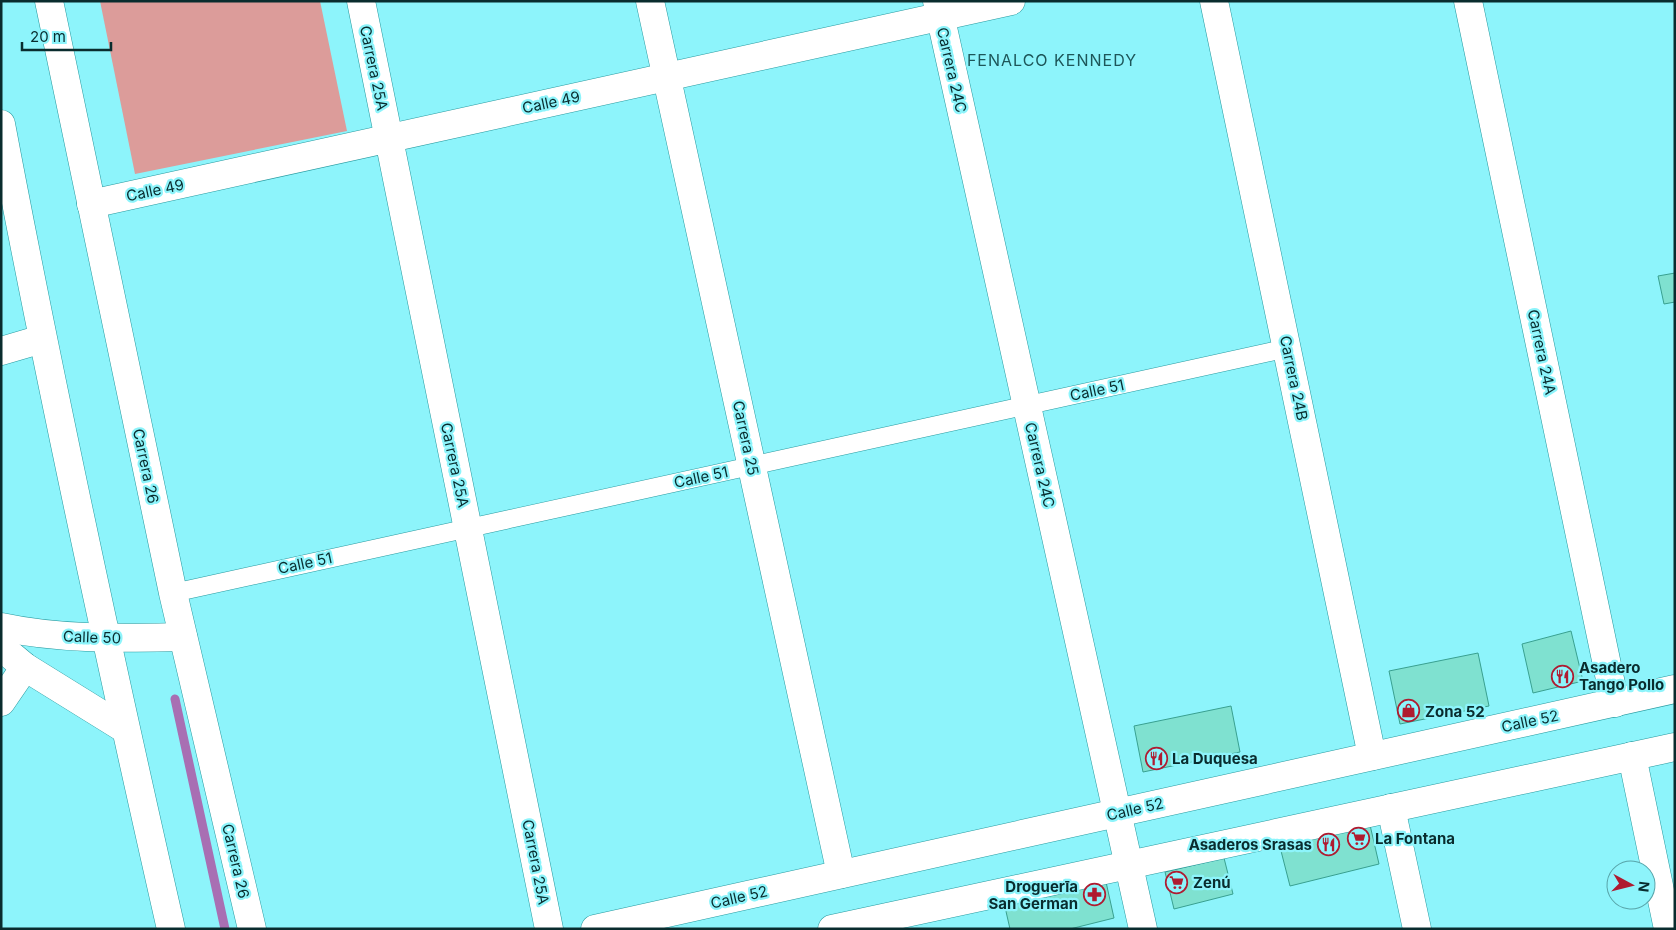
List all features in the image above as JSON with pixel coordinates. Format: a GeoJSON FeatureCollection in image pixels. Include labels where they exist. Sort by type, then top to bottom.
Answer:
{"type":"FeatureCollection","features":[{"type":"Feature","properties":{"kind":"street","name":"Carrera 26"},"geometry":{"type":"LineString","coordinates":[[49,1],[173,593],[252,929]]}},
{"type":"Feature","properties":{"kind":"street","name":"Carrera 25A"},"geometry":{"type":"LineString","coordinates":[[361,1],[549,929]]}},
{"type":"Feature","properties":{"kind":"street","name":"Carrera 25"},"geometry":{"type":"LineString","coordinates":[[650,1],[841,874]]}},
{"type":"Feature","properties":{"kind":"street","name":"Calle 49"},"geometry":{"type":"LineString","coordinates":[[90,204],[667,77],[939,9],[1011,1]]}},
{"type":"Feature","properties":{"kind":"street","name":"Carrera 24B"},"geometry":{"type":"LineString","coordinates":[[1214,1],[1372,756]]}},
{"type":"Feature","properties":{"kind":"street","name":"Carrera 24A"},"geometry":{"type":"LineString","coordinates":[[1468,1],[1615,703]]}},
{"type":"Feature","properties":{"kind":"street","name":"Carrera 24C"},"geometry":{"type":"LineString","coordinates":[[939,9],[1144,929]]}},
{"type":"Feature","properties":{"kind":"street"},"geometry":{"type":"LineString","coordinates":[[1,124],[42,339],[125,729],[171,929]]}},
{"type":"Feature","properties":{"kind":"street"},"geometry":{"type":"LineString","coordinates":[[1,352],[42,339]]}},
{"type":"Feature","properties":{"kind":"street","name":"Calle 50"},"geometry":{"type":"LineString","coordinates":[[1,627],[44,634],[106,638],[183,637]]}},
{"type":"Feature","properties":{"kind":"street"},"geometry":{"type":"LineString","coordinates":[[1,647],[25,667],[125,729]]}},
{"type":"Feature","properties":{"kind":"street"},"geometry":{"type":"LineString","coordinates":[[1,702],[25,667]]}},
{"type":"Feature","properties":{"kind":"street","name":"Calle 52"},"geometry":{"type":"LineString","coordinates":[[595,929],[1675,689]]}},
{"type":"Feature","properties":{"kind":"street"},"geometry":{"type":"LineString","coordinates":[[846,927],[1675,746]]}},
{"type":"Feature","properties":{"kind":"street"},"geometry":{"type":"LineString","coordinates":[[1632,756],[1668,929]]}},
{"type":"Feature","properties":{"kind":"street"},"geometry":{"type":"LineString","coordinates":[[1391,808],[1417,929]]}},
{"type":"Feature","properties":{"kind":"lane","name":"Calle 51"},"geometry":{"type":"LineString","coordinates":[[173,593],[1288,348]]}},
{"type":"Feature","properties":{"kind":"shaded area"},"geometry":{"type":"Polygon","coordinates":[[[100,1],[320,1],[347,131],[135,174],[100,1]]]}},
{"type":"Feature","properties":{"kind":"building"},"geometry":{"type":"Polygon","coordinates":[[[1675,273],[1675,302],[1664,304],[1658,276],[1675,273]]]}},
{"type":"Feature","properties":{"kind":"building"},"geometry":{"type":"Polygon","coordinates":[[[1571,631],[1583,681],[1533,693],[1522,644],[1571,631]]]}},
{"type":"Feature","properties":{"kind":"building"},"geometry":{"type":"Polygon","coordinates":[[[1478,653],[1489,706],[1400,724],[1389,671],[1478,653]]]}},
{"type":"Feature","properties":{"kind":"building"},"geometry":{"type":"Polygon","coordinates":[[[1231,706],[1240,752],[1143,772],[1134,726],[1231,706]]]}},
{"type":"Feature","properties":{"kind":"building"},"geometry":{"type":"Polygon","coordinates":[[[1370,825],[1379,864],[1290,886],[1280,847],[1370,825]]]}},
{"type":"Feature","properties":{"kind":"building"},"geometry":{"type":"Polygon","coordinates":[[[1224,858],[1233,894],[1174,909],[1165,872],[1224,858]]]}},
{"type":"Feature","properties":{"kind":"building"},"geometry":{"type":"Polygon","coordinates":[[[1106,882],[1114,918],[1070,929],[1010,929],[1005,907],[1106,882]]]}},
{"type":"Feature","properties":{"kind":"waterway"},"geometry":{"type":"LineString","coordinates":[[175,699],[225,929]]}},
{"type":"Feature","properties":{"kind":"place","name":"Asadero Tango Pollo"},"geometry":{"type":"Point","coordinates":[1563,676]}},
{"type":"Feature","properties":{"kind":"place","name":"Zona 52"},"geometry":{"type":"Point","coordinates":[1409,711]}},
{"type":"Feature","properties":{"kind":"place","name":"La Duquesa"},"geometry":{"type":"Point","coordinates":[1156,758]}},
{"type":"Feature","properties":{"kind":"place","name":"La Fontana"},"geometry":{"type":"Point","coordinates":[1359,838]}},
{"type":"Feature","properties":{"kind":"place","name":"Asaderos Srasas"},"geometry":{"type":"Point","coordinates":[1328,844]}},
{"type":"Feature","properties":{"kind":"place","name":"Zenú"},"geometry":{"type":"Point","coordinates":[1177,882]}},
{"type":"Feature","properties":{"kind":"place","name":"Droguerīa San German"},"geometry":{"type":"Point","coordinates":[1094,895]}},
{"type":"Feature","properties":{"kind":"district","name":"FENALCO KENNEDY"},"geometry":{"type":"Point","coordinates":[1052,60]}}]}
